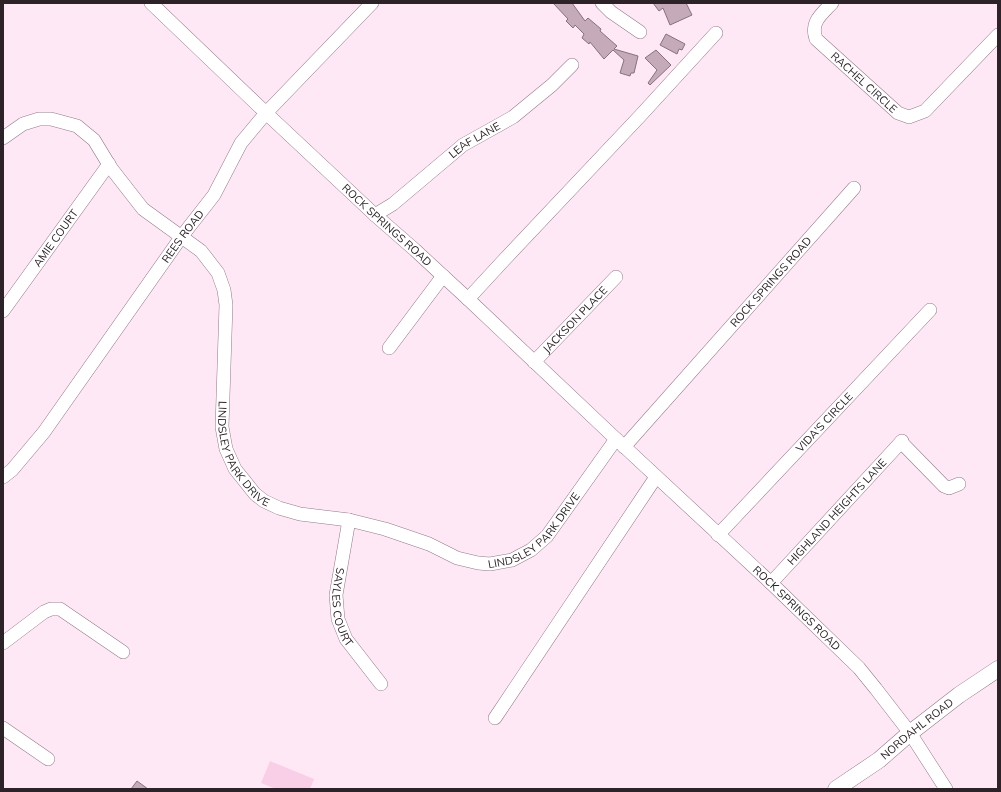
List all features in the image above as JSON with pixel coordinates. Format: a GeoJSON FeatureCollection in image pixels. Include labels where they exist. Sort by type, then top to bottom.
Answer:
{"type":"FeatureCollection","features":[{"type":"Feature","properties":{"kind":"main road","name":"NORDAHL ROAD"},"geometry":{"type":"LineString","coordinates":[[836,789],[879,760],[910,733],[959,695],[998,669]]}},
{"type":"Feature","properties":{"kind":"street","name":"ROCK SPRINGS ROAD"},"geometry":{"type":"LineString","coordinates":[[151,3],[266,113],[468,299],[859,668],[910,733],[946,789]]}},
{"type":"Feature","properties":{"kind":"street","name":"REES ROAD"},"geometry":{"type":"LineString","coordinates":[[3,477],[12,470],[44,432],[182,236],[214,195],[241,143],[266,113],[372,3]]}},
{"type":"Feature","properties":{"kind":"street"},"geometry":{"type":"LineString","coordinates":[[602,3],[611,12],[640,32]]}},
{"type":"Feature","properties":{"kind":"street","name":"RACHEL CIRCLE"},"geometry":{"type":"LineString","coordinates":[[832,3],[818,18],[815,24],[814,32],[816,40],[898,113],[909,117],[925,110],[998,35]]}},
{"type":"Feature","properties":{"kind":"street"},"geometry":{"type":"LineString","coordinates":[[468,299],[716,33]]}},
{"type":"Feature","properties":{"kind":"street","name":"LEAF LANE"},"geometry":{"type":"LineString","coordinates":[[375,214],[393,204],[463,145],[513,117],[552,85],[572,65]]}},
{"type":"Feature","properties":{"kind":"street","name":"LINDSLEY PARK DRIVE"},"geometry":{"type":"LineString","coordinates":[[3,138],[24,124],[39,120],[51,119],[77,126],[94,140],[109,164],[143,209],[201,251],[218,273],[224,290],[226,305],[222,427],[226,449],[235,469],[255,494],[279,508],[300,514],[349,520],[385,529],[429,544],[457,558],[478,563],[490,564],[512,560],[531,550],[547,536],[620,443]]}},
{"type":"Feature","properties":{"kind":"street","name":"AMIE COURT"},"geometry":{"type":"LineString","coordinates":[[3,311],[109,164]]}},
{"type":"Feature","properties":{"kind":"street","name":"ROCK SPRINGS ROAD"},"geometry":{"type":"LineString","coordinates":[[620,443],[854,188]]}},
{"type":"Feature","properties":{"kind":"street"},"geometry":{"type":"LineString","coordinates":[[389,348],[443,276]]}},
{"type":"Feature","properties":{"kind":"street","name":"JACKSON PLACE"},"geometry":{"type":"LineString","coordinates":[[534,362],[616,277]]}},
{"type":"Feature","properties":{"kind":"street","name":"VIDA'S CIRCLE"},"geometry":{"type":"LineString","coordinates":[[718,535],[930,310]]}},
{"type":"Feature","properties":{"kind":"street","name":"HIGHLAND HEIGHTS LANE"},"geometry":{"type":"LineString","coordinates":[[771,584],[902,441],[944,486],[949,488],[959,484]]}},
{"type":"Feature","properties":{"kind":"street"},"geometry":{"type":"LineString","coordinates":[[495,718],[656,477]]}},
{"type":"Feature","properties":{"kind":"street","name":"SAYLES COURT"},"geometry":{"type":"LineString","coordinates":[[349,520],[336,595],[338,619],[346,639],[381,684]]}},
{"type":"Feature","properties":{"kind":"street"},"geometry":{"type":"LineString","coordinates":[[3,643],[44,612],[51,609],[60,609],[122,652]]}},
{"type":"Feature","properties":{"kind":"street"},"geometry":{"type":"LineString","coordinates":[[3,728],[48,759]]}},
{"type":"Feature","properties":{"kind":"shaded area"},"geometry":{"type":"Polygon","coordinates":[[[270,761],[314,779],[310,789],[276,789],[261,783],[270,761]]]}},
{"type":"Feature","properties":{"kind":"building"},"geometry":{"type":"Polygon","coordinates":[[[553,3],[572,3],[585,21],[588,18],[617,46],[614,49],[638,56],[634,73],[631,73],[630,76],[620,73],[624,60],[613,50],[604,59],[590,42],[589,44],[582,38],[584,34],[575,25],[573,28],[566,21],[568,19],[553,3]]]}},
{"type":"Feature","properties":{"kind":"building"},"geometry":{"type":"Polygon","coordinates":[[[653,3],[686,3],[692,15],[670,25],[663,8],[659,11],[653,3]]]}},
{"type":"Feature","properties":{"kind":"building"},"geometry":{"type":"Polygon","coordinates":[[[666,34],[685,44],[682,50],[679,49],[677,54],[660,45],[666,34]]]}},
{"type":"Feature","properties":{"kind":"building"},"geometry":{"type":"Polygon","coordinates":[[[656,50],[671,65],[650,85],[648,83],[657,70],[645,58],[656,50]]]}},
{"type":"Feature","properties":{"kind":"building"},"geometry":{"type":"Polygon","coordinates":[[[137,781],[148,789],[131,789],[137,781]]]}}]}
